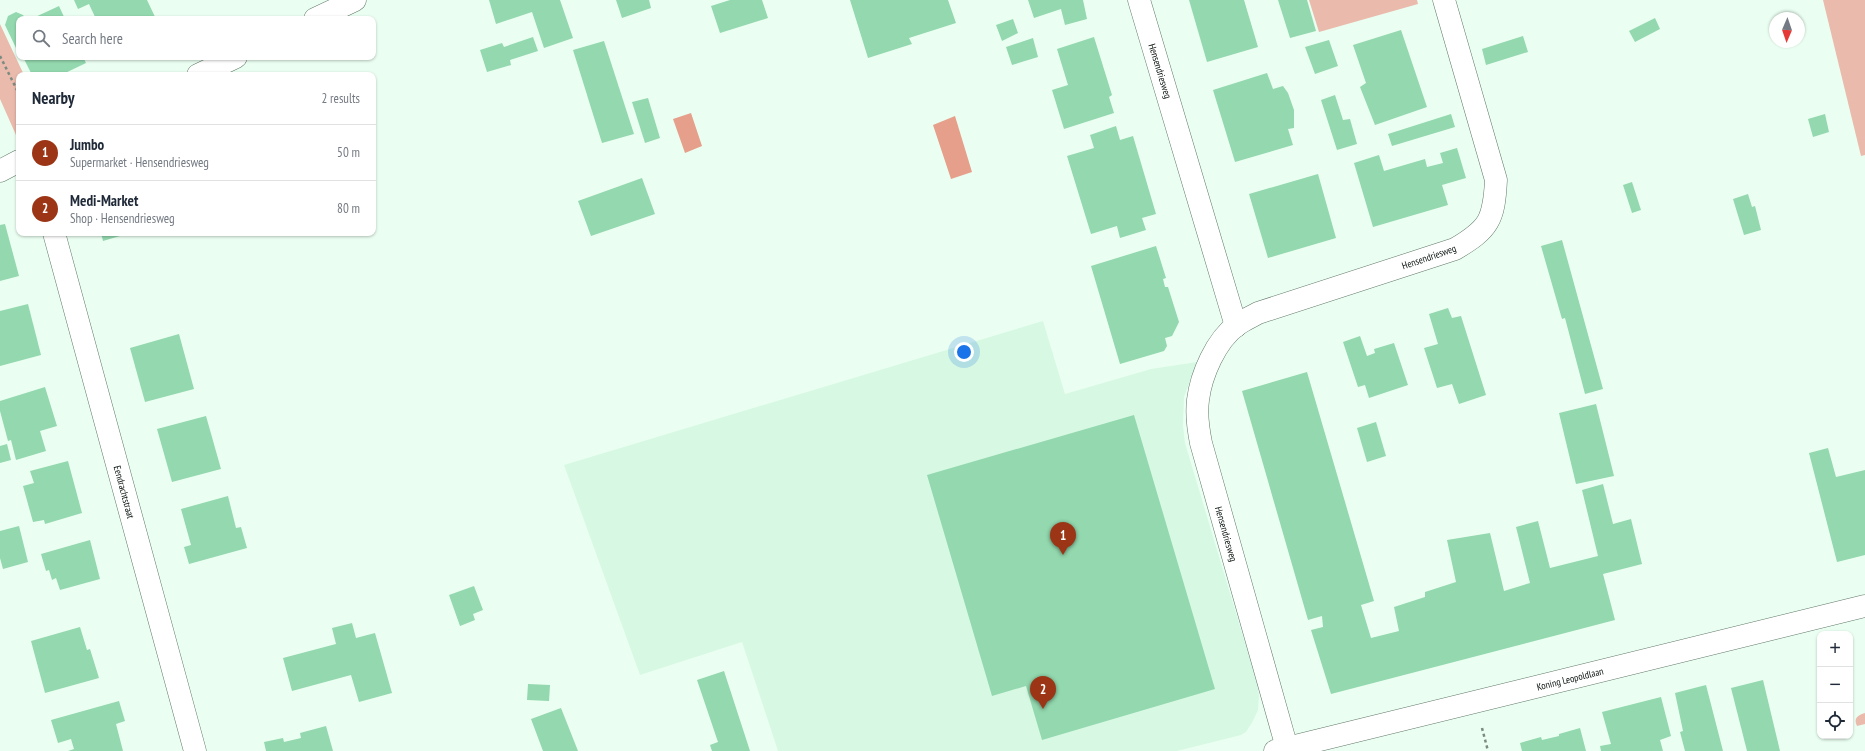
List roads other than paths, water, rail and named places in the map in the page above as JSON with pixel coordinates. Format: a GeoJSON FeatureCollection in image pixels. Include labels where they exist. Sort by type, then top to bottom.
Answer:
{"type":"FeatureCollection","features":[{"type":"Feature","properties":{"kind":"street"},"geometry":{"type":"LineString","coordinates":[[321,16],[355,0]]}},
{"type":"Feature","properties":{"kind":"street","name":"Hensendriesweg"},"geometry":{"type":"LineString","coordinates":[[1139,0],[1236,326]]}},
{"type":"Feature","properties":{"kind":"street","name":"Hensendriesweg"},"geometry":{"type":"LineString","coordinates":[[1281,749],[1201,443],[1197,422],[1198,399],[1213,356],[1223,340],[1236,326],[1258,313],[1455,249],[1484,230],[1491,214],[1495,199],[1496,180],[1444,0]]}},
{"type":"Feature","properties":{"kind":"street"},"geometry":{"type":"LineString","coordinates":[[204,72],[230,60]]}},
{"type":"Feature","properties":{"kind":"street"},"geometry":{"type":"LineString","coordinates":[[0,171],[16,163]]}},
{"type":"Feature","properties":{"kind":"street","name":"Eendrachtstraat"},"geometry":{"type":"LineString","coordinates":[[55,236],[195,751]]}},
{"type":"Feature","properties":{"kind":"street","name":"Koning Leopoldlaan"},"geometry":{"type":"LineString","coordinates":[[1281,749],[1476,703],[1865,606]]}},
{"type":"Feature","properties":{"kind":"place","name":"Jumbo"},"geometry":{"type":"Point","coordinates":[1063,555]}},
{"type":"Feature","properties":{"kind":"place","name":"Medi-Market"},"geometry":{"type":"Point","coordinates":[1043,709]}}]}
